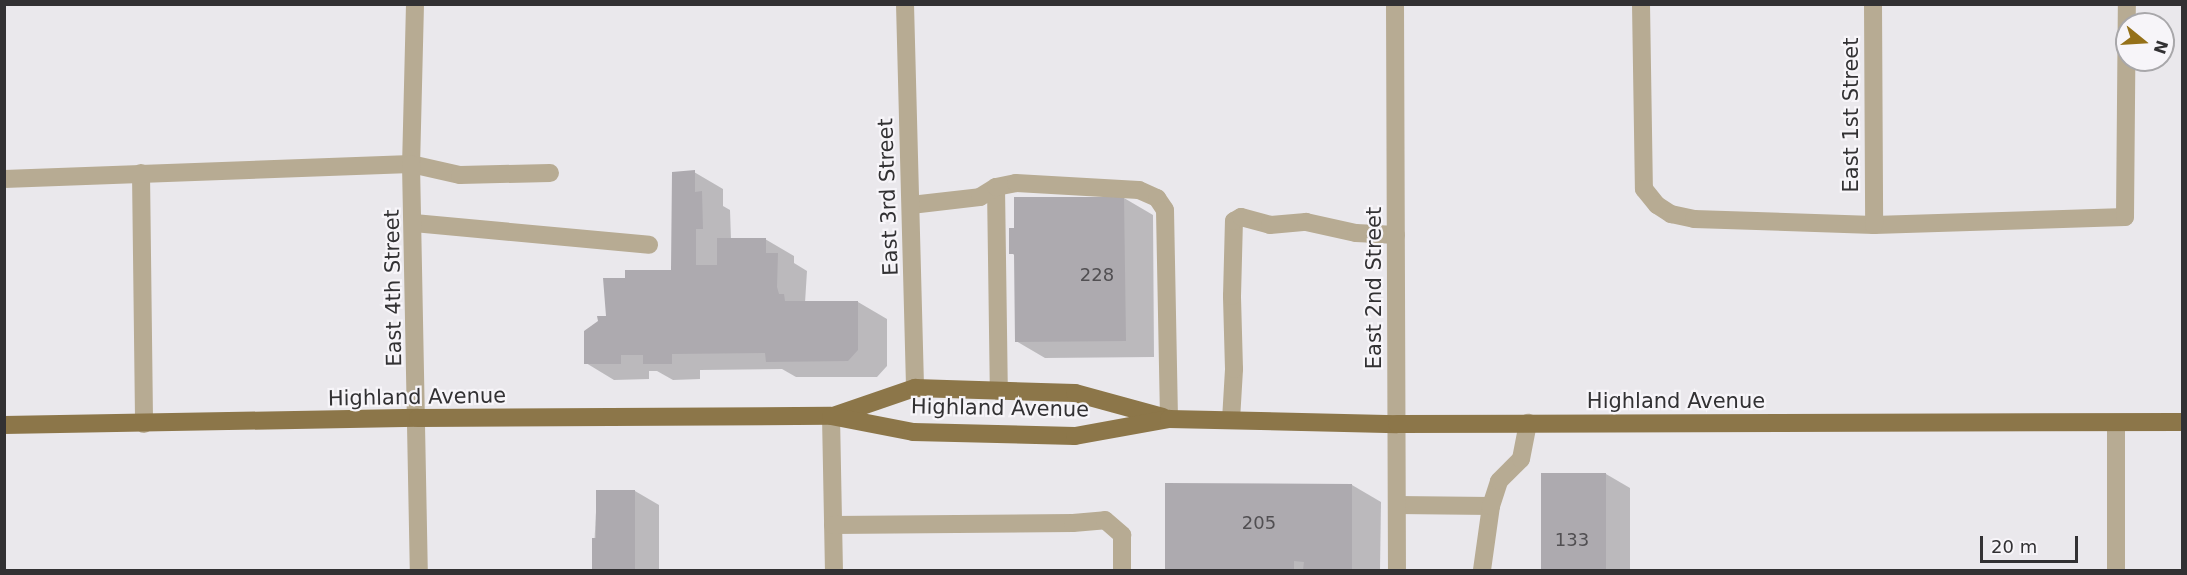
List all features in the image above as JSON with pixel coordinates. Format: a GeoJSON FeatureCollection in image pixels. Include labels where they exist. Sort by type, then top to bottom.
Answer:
{"type":"FeatureCollection","features":[{"type":"Feature","properties":{"kind":"main road","name":"Highland Avenue"},"geometry":{"type":"LineString","coordinates":[[831,416],[915,388],[1075,393],[1169,419]]}},
{"type":"Feature","properties":{"kind":"main road","name":"Highland Avenue"},"geometry":{"type":"LineString","coordinates":[[4,425],[418,418],[831,416],[913,432],[1075,436],[1169,419],[1396,424],[2116,424],[2182,422]]}},
{"type":"Feature","properties":{"kind":"street","name":"East 4th Street"},"geometry":{"type":"LineString","coordinates":[[415,4],[411,164],[418,418],[419,570]]}},
{"type":"Feature","properties":{"kind":"street","name":"East 3rd Street"},"geometry":{"type":"LineString","coordinates":[[905,4],[915,388]]}},
{"type":"Feature","properties":{"kind":"street","name":"East 2nd Street"},"geometry":{"type":"LineString","coordinates":[[1395,4],[1397,570]]}},
{"type":"Feature","properties":{"kind":"street"},"geometry":{"type":"LineString","coordinates":[[1641,4],[1644,189],[1657,205],[1671,214],[1694,219],[1874,225],[2125,216],[2127,4]]}},
{"type":"Feature","properties":{"kind":"street","name":"East 1st Street"},"geometry":{"type":"LineString","coordinates":[[1873,4],[1874,225]]}},
{"type":"Feature","properties":{"kind":"street"},"geometry":{"type":"LineString","coordinates":[[4,179],[411,164],[460,175],[550,173]]}},
{"type":"Feature","properties":{"kind":"street"},"geometry":{"type":"LineString","coordinates":[[141,173],[144,424]]}},
{"type":"Feature","properties":{"kind":"street"},"geometry":{"type":"LineString","coordinates":[[912,205],[980,196],[996,187],[1016,183],[1139,190],[1157,198],[1165,210],[1169,419]]}},
{"type":"Feature","properties":{"kind":"street"},"geometry":{"type":"LineString","coordinates":[[996,187],[999,391]]}},
{"type":"Feature","properties":{"kind":"street"},"geometry":{"type":"LineString","coordinates":[[1231,420],[1234,369],[1232,296],[1234,221],[1241,217],[1270,225],[1306,222],[1337,230],[1396,236]]}},
{"type":"Feature","properties":{"kind":"street"},"geometry":{"type":"LineString","coordinates":[[414,223],[650,245]]}},
{"type":"Feature","properties":{"kind":"street"},"geometry":{"type":"LineString","coordinates":[[831,416],[834,570]]}},
{"type":"Feature","properties":{"kind":"street"},"geometry":{"type":"LineString","coordinates":[[1482,570],[1491,506],[1498,481],[1521,459],[1528,423]]}},
{"type":"Feature","properties":{"kind":"street"},"geometry":{"type":"LineString","coordinates":[[2116,424],[2116,570]]}},
{"type":"Feature","properties":{"kind":"street"},"geometry":{"type":"LineString","coordinates":[[1397,505],[1491,506]]}},
{"type":"Feature","properties":{"kind":"street"},"geometry":{"type":"LineString","coordinates":[[833,525],[1073,523],[1105,520],[1122,535],[1122,570]]}},
{"type":"Feature","properties":{"kind":"building"},"geometry":{"type":"Polygon","coordinates":[[[695,170],[695,192],[702,191],[703,229],[696,229],[696,265],[717,265],[717,238],[766,238],[766,253],[778,253],[777,287],[779,294],[784,294],[785,301],[858,301],[858,350],[848,361],[766,362],[765,353],[672,354],[672,364],[643,364],[643,355],[621,355],[621,364],[584,364],[584,331],[598,321],[597,316],[606,316],[603,278],[625,278],[625,270],[671,270],[672,172],[695,170]]]}},
{"type":"Feature","properties":{"kind":"building"},"geometry":{"type":"Polygon","coordinates":[[[1014,197],[1124,197],[1126,341],[1015,342],[1014,254],[1009,254],[1009,228],[1014,228],[1014,197]]]}},
{"type":"Feature","properties":{"kind":"building"},"geometry":{"type":"Polygon","coordinates":[[[1541,473],[1606,473],[1606,570],[1541,570],[1541,473]]]}},
{"type":"Feature","properties":{"kind":"building"},"geometry":{"type":"Polygon","coordinates":[[[1165,483],[1352,484],[1352,570],[1303,570],[1304,562],[1294,561],[1294,570],[1165,570],[1165,483]]]}},
{"type":"Feature","properties":{"kind":"building"},"geometry":{"type":"Polygon","coordinates":[[[596,490],[635,490],[635,570],[592,570],[592,538],[596,538],[596,490]]]}}]}
